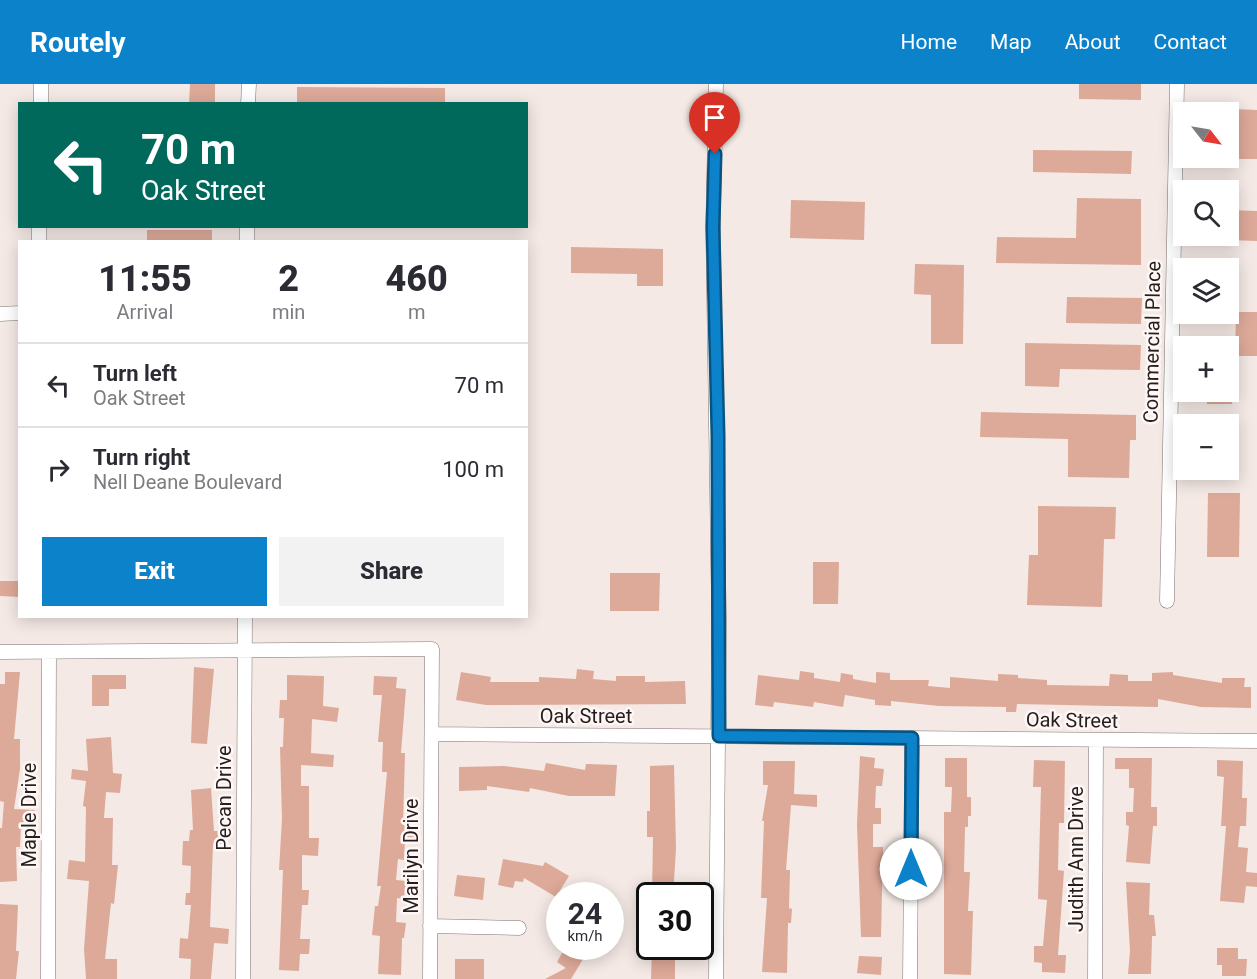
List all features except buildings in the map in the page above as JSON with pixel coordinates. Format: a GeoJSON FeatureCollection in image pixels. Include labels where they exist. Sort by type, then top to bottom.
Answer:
{"type":"FeatureCollection","features":[{"type":"Feature","properties":{"kind":"street"},"geometry":{"type":"LineString","coordinates":[[41,84],[41,102]]}},
{"type":"Feature","properties":{"kind":"street"},"geometry":{"type":"LineString","coordinates":[[248,102],[249,84]]}},
{"type":"Feature","properties":{"kind":"street"},"geometry":{"type":"LineString","coordinates":[[716,84],[713,227],[718,436],[719,736],[716,979]]}},
{"type":"Feature","properties":{"kind":"street","name":"Commercial Place"},"geometry":{"type":"LineString","coordinates":[[1167,602],[1177,84]]}},
{"type":"Feature","properties":{"kind":"street"},"geometry":{"type":"LineString","coordinates":[[0,314],[18,313]]}},
{"type":"Feature","properties":{"kind":"street","name":"Pecan Drive"},"geometry":{"type":"LineString","coordinates":[[243,979],[244,618]]}},
{"type":"Feature","properties":{"kind":"street"},"geometry":{"type":"LineString","coordinates":[[0,652],[432,649],[432,734]]}},
{"type":"Feature","properties":{"kind":"street","name":"Maple Drive"},"geometry":{"type":"LineString","coordinates":[[48,979],[49,652]]}},
{"type":"Feature","properties":{"kind":"street","name":"Oak Street"},"geometry":{"type":"LineString","coordinates":[[432,734],[1257,741]]}},
{"type":"Feature","properties":{"kind":"street","name":"Marilyn Drive"},"geometry":{"type":"LineString","coordinates":[[430,979],[432,734]]}},
{"type":"Feature","properties":{"kind":"street"},"geometry":{"type":"LineString","coordinates":[[910,979],[912,738]]}},
{"type":"Feature","properties":{"kind":"street","name":"Judith Ann Drive"},"geometry":{"type":"LineString","coordinates":[[1095,979],[1096,740]]}},
{"type":"Feature","properties":{"kind":"street"},"geometry":{"type":"LineString","coordinates":[[430,926],[519,928]]}},
{"type":"Feature","properties":{"kind":"route"},"geometry":{"type":"LineString","coordinates":[[715,154],[713,227],[718,436],[719,736],[912,738],[911,869]]}}]}
